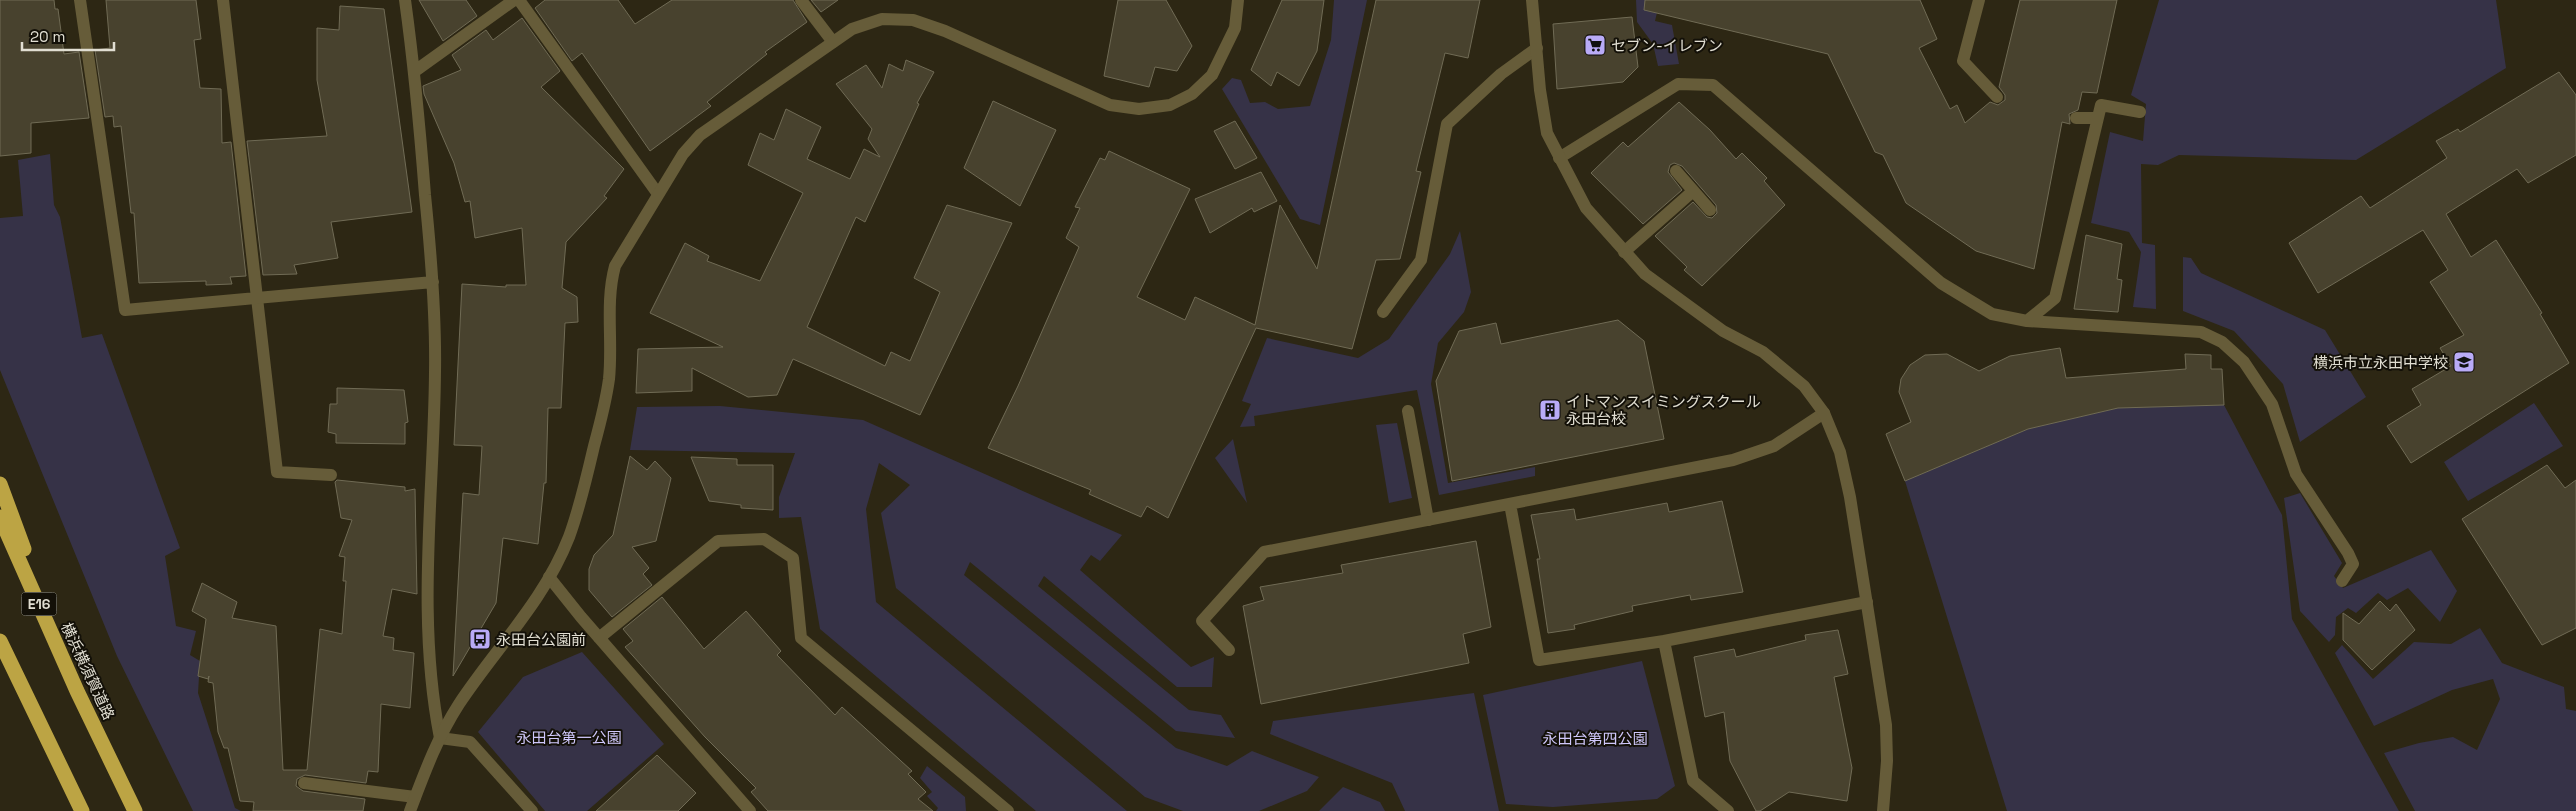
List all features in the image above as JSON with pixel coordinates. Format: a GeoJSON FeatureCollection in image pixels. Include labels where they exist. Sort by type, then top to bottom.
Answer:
{"type":"FeatureCollection","features":[{"type":"Feature","properties":{"kind":"highway"},"geometry":{"type":"LineString","coordinates":[[0,484],[77,691]]}},
{"type":"Feature","properties":{"kind":"highway","name":"横浜横須賀道路"},"geometry":{"type":"LineString","coordinates":[[0,517],[77,691],[135,811]]}},
{"type":"Feature","properties":{"kind":"highway"},"geometry":{"type":"LineString","coordinates":[[0,641],[29,706]]}},
{"type":"Feature","properties":{"kind":"highway"},"geometry":{"type":"LineString","coordinates":[[0,649],[82,811]]}},
{"type":"Feature","properties":{"kind":"street"},"geometry":{"type":"LineString","coordinates":[[80,0],[125,310],[433,282]]}},
{"type":"Feature","properties":{"kind":"street"},"geometry":{"type":"LineString","coordinates":[[223,0],[277,472],[331,476]]}},
{"type":"Feature","properties":{"kind":"street"},"geometry":{"type":"LineString","coordinates":[[405,0],[415,71],[433,282],[435,372],[427,623],[435,714],[440,738]]}},
{"type":"Feature","properties":{"kind":"street"},"geometry":{"type":"LineString","coordinates":[[415,71],[514,0]]}},
{"type":"Feature","properties":{"kind":"street"},"geometry":{"type":"LineString","coordinates":[[519,0],[658,194]]}},
{"type":"Feature","properties":{"kind":"street"},"geometry":{"type":"LineString","coordinates":[[801,0],[833,42]]}},
{"type":"Feature","properties":{"kind":"street"},"geometry":{"type":"LineString","coordinates":[[410,811],[440,738],[459,704],[533,605],[569,536],[584,488],[609,379],[610,285],[615,266],[682,154],[700,135],[852,29],[882,19],[913,20],[945,31],[1110,105],[1140,109],[1170,104],[1192,94],[1212,75],[1235,28],[1238,0]]}},
{"type":"Feature","properties":{"kind":"street"},"geometry":{"type":"LineString","coordinates":[[1532,0],[1547,133],[1586,208],[1645,274],[1723,331],[1764,352],[1804,386],[1824,413],[1840,452],[1850,497],[1886,725],[1888,761],[1884,811]]}},
{"type":"Feature","properties":{"kind":"street"},"geometry":{"type":"LineString","coordinates":[[1979,0],[1963,61],[1997,97]]}},
{"type":"Feature","properties":{"kind":"street"},"geometry":{"type":"LineString","coordinates":[[1383,312],[1421,260],[1446,124],[1501,74],[1537,48]]}},
{"type":"Feature","properties":{"kind":"street"},"geometry":{"type":"LineString","coordinates":[[1559,158],[1678,84],[1713,85],[1941,283],[1992,314],[2027,321],[2201,332],[2222,342],[2244,362],[2272,404],[2296,474],[2348,553],[2352,564],[2342,581]]}},
{"type":"Feature","properties":{"kind":"street"},"geometry":{"type":"LineString","coordinates":[[2027,321],[2055,298],[2101,105],[2140,112]]}},
{"type":"Feature","properties":{"kind":"street"},"geometry":{"type":"LineString","coordinates":[[2076,118],[2098,118]]}},
{"type":"Feature","properties":{"kind":"street"},"geometry":{"type":"LineString","coordinates":[[1676,171],[1692,192],[1710,210]]}},
{"type":"Feature","properties":{"kind":"street"},"geometry":{"type":"LineString","coordinates":[[1624,252],[1692,192]]}},
{"type":"Feature","properties":{"kind":"street"},"geometry":{"type":"LineString","coordinates":[[1408,411],[1428,520]]}},
{"type":"Feature","properties":{"kind":"street"},"geometry":{"type":"LineString","coordinates":[[1229,650],[1202,620],[1264,552],[1733,460],[1774,446],[1824,413]]}},
{"type":"Feature","properties":{"kind":"street"},"geometry":{"type":"LineString","coordinates":[[1510,504],[1539,660],[1664,641],[1867,602]]}},
{"type":"Feature","properties":{"kind":"street"},"geometry":{"type":"LineString","coordinates":[[600,638],[718,541],[764,539],[793,558],[801,638],[999,808]]}},
{"type":"Feature","properties":{"kind":"street"},"geometry":{"type":"LineString","coordinates":[[549,577],[750,811]]}},
{"type":"Feature","properties":{"kind":"street"},"geometry":{"type":"LineString","coordinates":[[1664,641],[1693,781],[1728,811]]}},
{"type":"Feature","properties":{"kind":"street"},"geometry":{"type":"LineString","coordinates":[[440,738],[470,742],[532,811]]}},
{"type":"Feature","properties":{"kind":"street"},"geometry":{"type":"LineString","coordinates":[[304,783],[415,797]]}},
{"type":"Feature","properties":{"kind":"green space"},"geometry":{"type":"Polygon","coordinates":[[[1334,0],[1367,0],[1320,225],[1300,219],[1222,89],[1232,78],[1241,80],[1250,103],[1265,102],[1278,109],[1310,106],[1331,40],[1334,0]]]}},
{"type":"Feature","properties":{"kind":"green space"},"geometry":{"type":"Polygon","coordinates":[[[1636,0],[1660,0],[1655,21],[1672,25],[1679,64],[1658,66],[1653,44],[1637,22],[1636,0]]]}},
{"type":"Feature","properties":{"kind":"green space"},"geometry":{"type":"Polygon","coordinates":[[[2159,0],[2496,0],[2506,68],[2356,160],[2179,155],[2158,165],[2141,164],[2142,243],[2155,245],[2156,309],[2133,307],[2141,252],[2129,232],[2091,223],[2110,132],[2143,141],[2146,104],[2131,95],[2159,0]]]}},
{"type":"Feature","properties":{"kind":"green space"},"geometry":{"type":"Polygon","coordinates":[[[50,154],[54,205],[60,217],[82,338],[102,334],[180,548],[165,556],[176,626],[196,631],[190,655],[200,661],[198,693],[235,808],[241,811],[193,811],[117,656],[0,370],[0,218],[23,216],[18,160],[50,154]]]}},
{"type":"Feature","properties":{"kind":"green space"},"geometry":{"type":"Polygon","coordinates":[[[1460,231],[1471,292],[1464,312],[1438,343],[1431,384],[1448,483],[1535,467],[1535,476],[1439,495],[1417,390],[1254,416],[1255,426],[1240,427],[1251,404],[1242,401],[1267,338],[1358,358],[1389,339],[1450,254],[1460,231]]]}},
{"type":"Feature","properties":{"kind":"green space"},"geometry":{"type":"Polygon","coordinates":[[[2183,257],[2191,258],[2201,273],[2325,330],[2366,397],[2300,442],[2283,384],[2234,331],[2183,311],[2183,257]]]}},
{"type":"Feature","properties":{"kind":"green space"},"geometry":{"type":"Polygon","coordinates":[[[2534,403],[2563,446],[2468,501],[2444,462],[2534,403]]]}},
{"type":"Feature","properties":{"kind":"green space"},"geometry":{"type":"Polygon","coordinates":[[[2224,405],[2282,515],[2292,619],[2399,811],[2007,811],[1905,481],[2028,429],[2118,408],[2224,405]]]}},
{"type":"Feature","properties":{"kind":"green space"},"geometry":{"type":"Polygon","coordinates":[[[720,406],[863,420],[1122,535],[1100,561],[1091,555],[1080,570],[1191,667],[1214,657],[1212,687],[1177,687],[1044,576],[1038,586],[1189,710],[1221,715],[1235,738],[1176,731],[970,562],[964,575],[1176,748],[1227,766],[1252,751],[1319,777],[1307,791],[1259,811],[1183,811],[1145,797],[896,588],[881,513],[910,485],[879,463],[866,509],[876,602],[1127,811],[1036,811],[820,629],[801,517],[779,518],[779,497],[795,453],[630,450],[637,407],[720,406]]]}},
{"type":"Feature","properties":{"kind":"green space"},"geometry":{"type":"Polygon","coordinates":[[[1397,423],[1412,498],[1389,503],[1376,425],[1397,423]]]}},
{"type":"Feature","properties":{"kind":"green space"},"geometry":{"type":"Polygon","coordinates":[[[1233,439],[1247,503],[1215,458],[1233,439]]]}},
{"type":"Feature","properties":{"kind":"green space"},"geometry":{"type":"Polygon","coordinates":[[[2300,493],[2342,563],[2334,576],[2343,588],[2431,550],[2457,591],[2440,622],[2408,588],[2387,600],[2378,593],[2356,613],[2348,608],[2336,617],[2335,635],[2329,642],[2300,611],[2284,498],[2300,493]]]}},
{"type":"Feature","properties":{"kind":"green space"},"geometry":{"type":"Polygon","coordinates":[[[2480,628],[2502,663],[2564,687],[2566,709],[2576,711],[2576,811],[2415,811],[2384,753],[2419,743],[2453,737],[2477,750],[2500,699],[2493,679],[2452,690],[2374,726],[2335,653],[2342,645],[2373,679],[2414,642],[2451,644],[2480,628]]]}},
{"type":"Feature","properties":{"kind":"green space","name":"永田台第一公園"},"geometry":{"type":"Polygon","coordinates":[[[582,652],[664,744],[587,811],[545,811],[478,732],[523,677],[582,652]]]}},
{"type":"Feature","properties":{"kind":"green space","name":"永田台第四公園"},"geometry":{"type":"Polygon","coordinates":[[[1642,661],[1675,786],[1657,799],[1553,807],[1506,804],[1483,695],[1642,661]]]}},
{"type":"Feature","properties":{"kind":"green space"},"geometry":{"type":"Polygon","coordinates":[[[1474,693],[1499,811],[1405,811],[1392,783],[1270,734],[1273,721],[1474,693]]]}},
{"type":"Feature","properties":{"kind":"green space"},"geometry":{"type":"Polygon","coordinates":[[[927,766],[965,797],[966,811],[936,811],[938,808],[927,796],[932,792],[920,778],[927,766]]]}},
{"type":"Feature","properties":{"kind":"green space"},"geometry":{"type":"Polygon","coordinates":[[[1343,787],[1380,802],[1385,811],[1319,811],[1343,787]]]}},
{"type":"Feature","properties":{"kind":"building"},"geometry":{"type":"Polygon","coordinates":[[[0,0],[54,0],[55,9],[58,9],[64,54],[79,52],[89,118],[31,123],[31,153],[0,156],[0,0]]]}},
{"type":"Feature","properties":{"kind":"building"},"geometry":{"type":"Polygon","coordinates":[[[106,0],[196,0],[201,39],[194,40],[200,88],[221,89],[222,143],[231,142],[246,276],[230,277],[232,284],[206,285],[206,281],[139,283],[134,213],[131,213],[121,126],[114,127],[113,116],[105,117],[95,50],[110,48],[106,0]]]}},
{"type":"Feature","properties":{"kind":"building"},"geometry":{"type":"Polygon","coordinates":[[[419,0],[466,0],[477,16],[443,41],[419,0]]]}},
{"type":"Feature","properties":{"kind":"building"},"geometry":{"type":"Polygon","coordinates":[[[545,0],[618,0],[635,24],[672,0],[793,0],[807,22],[765,52],[767,54],[707,102],[711,106],[650,151],[582,53],[572,61],[535,8],[545,0]]]}},
{"type":"Feature","properties":{"kind":"building"},"geometry":{"type":"Polygon","coordinates":[[[811,0],[838,0],[821,12],[811,0]]]}},
{"type":"Feature","properties":{"kind":"building"},"geometry":{"type":"Polygon","coordinates":[[[1118,0],[1166,0],[1192,46],[1177,71],[1155,67],[1149,87],[1104,76],[1118,0]]]}},
{"type":"Feature","properties":{"kind":"building"},"geometry":{"type":"Polygon","coordinates":[[[1282,0],[1324,0],[1317,51],[1299,86],[1277,72],[1271,86],[1251,70],[1282,0]]]}},
{"type":"Feature","properties":{"kind":"building"},"geometry":{"type":"Polygon","coordinates":[[[1376,0],[1480,0],[1468,58],[1445,53],[1416,171],[1421,172],[1400,259],[1376,260],[1352,349],[1256,328],[1168,518],[1147,506],[1141,517],[1089,494],[1091,490],[988,448],[1018,386],[1079,247],[1066,238],[1080,208],[1075,207],[1100,158],[1105,160],[1109,151],[1190,189],[1137,297],[1185,320],[1195,297],[1255,325],[1280,205],[1317,269],[1376,0]]]}},
{"type":"Feature","properties":{"kind":"building"},"geometry":{"type":"Polygon","coordinates":[[[1645,0],[1920,0],[1937,39],[1919,48],[1950,109],[1957,105],[1965,123],[1990,102],[1998,105],[2005,100],[2005,95],[1999,87],[2020,0],[2117,0],[2097,93],[2082,92],[2078,110],[2069,114],[2070,124],[2062,122],[2034,269],[1976,251],[1906,203],[1883,155],[1875,152],[1828,54],[1644,10],[1645,0]]]}},
{"type":"Feature","properties":{"kind":"building"},"geometry":{"type":"Polygon","coordinates":[[[340,6],[384,9],[412,212],[331,222],[338,258],[294,265],[297,274],[263,275],[247,141],[327,136],[317,80],[317,28],[339,30],[340,6]]]}},
{"type":"Feature","properties":{"kind":"building","name":"セブン-イレブン"},"geometry":{"type":"Polygon","coordinates":[[[1632,17],[1638,67],[1623,82],[1557,89],[1553,24],[1632,17]]]}},
{"type":"Feature","properties":{"kind":"building"},"geometry":{"type":"Polygon","coordinates":[[[522,18],[560,71],[541,87],[624,169],[604,196],[607,198],[566,242],[562,288],[577,297],[578,322],[565,323],[561,408],[548,408],[546,483],[544,483],[538,544],[503,538],[496,603],[453,676],[463,493],[479,495],[482,446],[454,445],[462,284],[506,287],[506,285],[526,285],[522,228],[475,238],[470,201],[465,202],[454,163],[424,94],[423,86],[461,70],[452,55],[486,30],[493,40],[522,18]]]}},
{"type":"Feature","properties":{"kind":"building"},"geometry":{"type":"Polygon","coordinates":[[[906,60],[934,72],[917,103],[919,104],[865,222],[856,217],[807,327],[885,366],[891,352],[910,361],[940,292],[914,278],[947,205],[1012,223],[920,415],[793,359],[777,395],[748,397],[692,368],[692,391],[636,393],[638,349],[723,347],[650,313],[685,243],[709,256],[707,261],[760,281],[803,193],[748,165],[760,133],[774,140],[786,109],[821,127],[807,159],[850,179],[864,149],[880,157],[868,139],[872,129],[836,84],[866,65],[882,88],[889,64],[903,71],[906,60]]]}},
{"type":"Feature","properties":{"kind":"building"},"geometry":{"type":"Polygon","coordinates":[[[2559,72],[2576,95],[2576,155],[2528,183],[2517,169],[2446,214],[2471,257],[2496,240],[2542,313],[2540,314],[2569,363],[2411,463],[2387,426],[2421,405],[2412,389],[2451,366],[2440,348],[2464,335],[2430,282],[2448,270],[2423,230],[2318,293],[2289,243],[2361,196],[2370,208],[2447,158],[2436,141],[2458,129],[2460,132],[2559,72]]]}},
{"type":"Feature","properties":{"kind":"building"},"geometry":{"type":"Polygon","coordinates":[[[993,101],[1056,130],[1020,206],[964,168],[993,101]]]}},
{"type":"Feature","properties":{"kind":"building"},"geometry":{"type":"Polygon","coordinates":[[[1679,102],[1710,130],[1736,159],[1742,153],[1767,178],[1764,181],[1785,205],[1702,286],[1684,270],[1687,267],[1655,236],[1693,202],[1707,217],[1712,218],[1717,213],[1716,205],[1682,166],[1674,163],[1670,165],[1668,172],[1682,190],[1643,224],[1591,173],[1623,142],[1628,147],[1679,102]]]}},
{"type":"Feature","properties":{"kind":"building"},"geometry":{"type":"Polygon","coordinates":[[[1235,121],[1257,158],[1235,169],[1214,131],[1235,121]]]}},
{"type":"Feature","properties":{"kind":"building"},"geometry":{"type":"Polygon","coordinates":[[[1261,172],[1277,201],[1254,212],[1252,208],[1210,233],[1195,199],[1261,172]]]}},
{"type":"Feature","properties":{"kind":"building"},"geometry":{"type":"Polygon","coordinates":[[[2086,235],[2122,244],[2117,279],[2122,280],[2118,312],[2074,309],[2086,235]]]}},
{"type":"Feature","properties":{"kind":"building","name":"イトマンスイミングスクール 永田台校"},"geometry":{"type":"Polygon","coordinates":[[[1618,320],[1644,341],[1664,439],[1452,481],[1436,381],[1459,331],[1496,323],[1501,344],[1618,320]]]}},
{"type":"Feature","properties":{"kind":"building"},"geometry":{"type":"Polygon","coordinates":[[[2060,348],[2066,378],[2186,369],[2185,354],[2211,355],[2211,369],[2222,369],[2224,405],[2118,408],[2028,429],[1905,481],[1886,434],[1911,422],[1899,392],[1901,379],[1910,365],[1925,355],[1947,354],[1979,371],[2010,356],[2060,348]]]}},
{"type":"Feature","properties":{"kind":"building"},"geometry":{"type":"Polygon","coordinates":[[[337,388],[404,390],[408,422],[405,423],[405,444],[336,443],[336,434],[328,432],[330,404],[337,404],[337,388]]]}},
{"type":"Feature","properties":{"kind":"building"},"geometry":{"type":"Polygon","coordinates":[[[630,456],[647,470],[655,461],[671,478],[656,541],[632,547],[649,568],[643,574],[652,585],[612,617],[589,590],[589,569],[594,555],[613,535],[630,456]]]}},
{"type":"Feature","properties":{"kind":"building"},"geometry":{"type":"Polygon","coordinates":[[[691,457],[737,459],[737,465],[773,465],[773,510],[741,508],[741,505],[709,501],[691,457]]]}},
{"type":"Feature","properties":{"kind":"building"},"geometry":{"type":"Polygon","coordinates":[[[2547,465],[2565,488],[2576,480],[2576,628],[2542,645],[2462,519],[2547,465]]]}},
{"type":"Feature","properties":{"kind":"building"},"geometry":{"type":"Polygon","coordinates":[[[337,480],[405,487],[405,491],[415,489],[417,594],[392,589],[383,636],[394,638],[393,650],[414,653],[410,708],[381,704],[378,772],[368,771],[366,783],[305,775],[297,779],[296,786],[303,791],[365,799],[363,811],[253,811],[254,802],[240,801],[228,748],[224,748],[218,732],[213,683],[208,682],[209,676],[208,679],[198,676],[206,619],[192,611],[202,583],[237,602],[232,618],[276,626],[283,770],[307,770],[320,629],[342,634],[346,581],[343,581],[345,557],[339,556],[352,520],[341,518],[335,482],[337,480]]]}},
{"type":"Feature","properties":{"kind":"building"},"geometry":{"type":"Polygon","coordinates":[[[1722,501],[1743,592],[1691,600],[1690,595],[1632,606],[1633,611],[1574,625],[1575,629],[1548,633],[1537,559],[1540,559],[1531,515],[1574,509],[1576,520],[1667,503],[1669,512],[1722,501]]]}},
{"type":"Feature","properties":{"kind":"building"},"geometry":{"type":"Polygon","coordinates":[[[1476,541],[1491,627],[1463,634],[1469,663],[1261,704],[1243,606],[1264,600],[1260,587],[1343,573],[1341,565],[1476,541]]]}},
{"type":"Feature","properties":{"kind":"building"},"geometry":{"type":"Polygon","coordinates":[[[662,597],[704,649],[746,611],[781,651],[777,655],[835,715],[842,707],[912,771],[908,774],[926,792],[918,799],[933,811],[768,811],[751,792],[756,788],[705,737],[625,647],[633,641],[623,629],[662,597]]]}},
{"type":"Feature","properties":{"kind":"building"},"geometry":{"type":"Polygon","coordinates":[[[2380,601],[2390,611],[2396,604],[2415,630],[2372,670],[2343,640],[2343,613],[2359,624],[2380,601]]]}},
{"type":"Feature","properties":{"kind":"building"},"geometry":{"type":"Polygon","coordinates":[[[1838,630],[1848,674],[1834,677],[1852,768],[1847,801],[1789,792],[1760,811],[1756,811],[1730,761],[1724,712],[1705,717],[1694,657],[1734,649],[1736,657],[1806,640],[1805,635],[1838,630]]]}},
{"type":"Feature","properties":{"kind":"building"},"geometry":{"type":"Polygon","coordinates":[[[657,755],[696,793],[678,811],[596,811],[657,755]]]}},
{"type":"Feature","properties":{"kind":"place","name":"セブン-イレブン"},"geometry":{"type":"Point","coordinates":[1595,45]}},
{"type":"Feature","properties":{"kind":"place","name":"横浜市立永田中学校"},"geometry":{"type":"Point","coordinates":[2464,362]}},
{"type":"Feature","properties":{"kind":"place","name":"イトマンスイミングスクール 永田台校"},"geometry":{"type":"Point","coordinates":[1550,410]}},
{"type":"Feature","properties":{"kind":"place","name":"永田台公園前"},"geometry":{"type":"Point","coordinates":[480,639]}}]}
